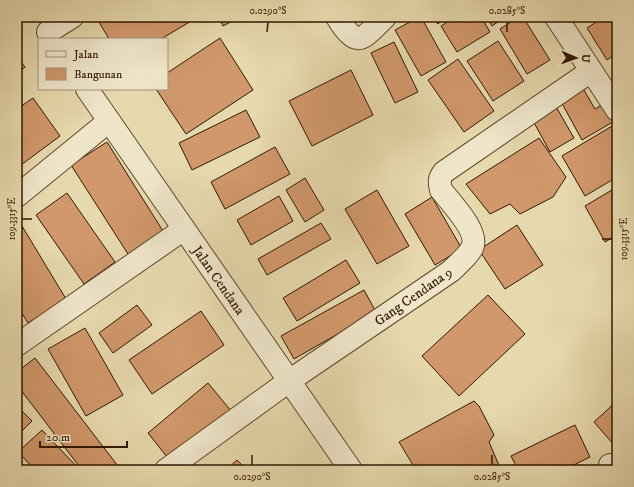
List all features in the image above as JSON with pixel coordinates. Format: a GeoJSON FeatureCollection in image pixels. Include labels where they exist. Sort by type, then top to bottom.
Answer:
{"type":"FeatureCollection","features":[{"type":"Feature","properties":{"kind":"street"},"geometry":{"type":"LineString","coordinates":[[46,29],[72,17]]}},
{"type":"Feature","properties":{"kind":"street"},"geometry":{"type":"LineString","coordinates":[[337,17],[348,34],[357,38],[365,37],[385,17]]}},
{"type":"Feature","properties":{"kind":"street"},"geometry":{"type":"LineString","coordinates":[[556,17],[617,110]]}},
{"type":"Feature","properties":{"kind":"street","name":"Gang Cendana 9"},"geometry":{"type":"LineString","coordinates":[[289,381],[451,271],[472,249],[474,237],[469,226],[441,190],[439,183],[440,177],[444,172],[591,70]]}},
{"type":"Feature","properties":{"kind":"street","name":"Jalan Cendana"},"geometry":{"type":"LineString","coordinates":[[88,90],[351,470]]}},
{"type":"Feature","properties":{"kind":"street"},"geometry":{"type":"LineString","coordinates":[[17,196],[109,121]]}},
{"type":"Feature","properties":{"kind":"street"},"geometry":{"type":"LineString","coordinates":[[17,345],[184,229]]}},
{"type":"Feature","properties":{"kind":"street"},"geometry":{"type":"LineString","coordinates":[[166,470],[289,381]]}},
{"type":"Feature","properties":{"kind":"building"},"geometry":{"type":"Polygon","coordinates":[[[96,17],[198,17],[163,38],[108,38],[96,17]]]}},
{"type":"Feature","properties":{"kind":"building"},"geometry":{"type":"Polygon","coordinates":[[[219,17],[240,17],[223,26],[219,17]]]}},
{"type":"Feature","properties":{"kind":"building"},"geometry":{"type":"Polygon","coordinates":[[[421,17],[446,62],[421,76],[395,30],[421,17]]]}},
{"type":"Feature","properties":{"kind":"building"},"geometry":{"type":"Polygon","coordinates":[[[432,17],[446,17],[438,24],[432,17]]]}},
{"type":"Feature","properties":{"kind":"building"},"geometry":{"type":"Polygon","coordinates":[[[455,17],[481,17],[490,32],[457,52],[441,26],[455,17]]]}},
{"type":"Feature","properties":{"kind":"building"},"geometry":{"type":"Polygon","coordinates":[[[486,17],[505,17],[492,26],[486,17]]]}},
{"type":"Feature","properties":{"kind":"building"},"geometry":{"type":"Polygon","coordinates":[[[519,17],[523,17],[550,60],[527,74],[500,29],[519,17]]]}},
{"type":"Feature","properties":{"kind":"building"},"geometry":{"type":"Polygon","coordinates":[[[604,17],[617,17],[617,53],[607,60],[587,28],[604,17]]]}},
{"type":"Feature","properties":{"kind":"building"},"geometry":{"type":"Polygon","coordinates":[[[220,38],[253,90],[186,134],[157,90],[168,90],[168,72],[220,38]]]}},
{"type":"Feature","properties":{"kind":"building"},"geometry":{"type":"Polygon","coordinates":[[[498,41],[524,81],[493,101],[467,61],[498,41]]]}},
{"type":"Feature","properties":{"kind":"building"},"geometry":{"type":"Polygon","coordinates":[[[394,42],[418,92],[395,103],[371,53],[394,42]]]}},
{"type":"Feature","properties":{"kind":"building"},"geometry":{"type":"Polygon","coordinates":[[[17,57],[25,67],[17,74],[17,57]]]}},
{"type":"Feature","properties":{"kind":"building"},"geometry":{"type":"Polygon","coordinates":[[[458,59],[494,111],[464,132],[428,80],[458,59]]]}},
{"type":"Feature","properties":{"kind":"building"},"geometry":{"type":"Polygon","coordinates":[[[351,70],[373,115],[312,146],[289,101],[351,70]]]}},
{"type":"Feature","properties":{"kind":"building"},"geometry":{"type":"Polygon","coordinates":[[[581,85],[595,109],[607,102],[616,120],[582,140],[559,98],[581,85]]]}},
{"type":"Feature","properties":{"kind":"building"},"geometry":{"type":"Polygon","coordinates":[[[33,98],[60,136],[17,168],[17,109],[33,98]]]}},
{"type":"Feature","properties":{"kind":"building"},"geometry":{"type":"Polygon","coordinates":[[[555,105],[574,138],[550,152],[532,119],[555,105]]]}},
{"type":"Feature","properties":{"kind":"building"},"geometry":{"type":"Polygon","coordinates":[[[246,110],[260,137],[192,170],[179,143],[246,110]]]}},
{"type":"Feature","properties":{"kind":"building"},"geometry":{"type":"Polygon","coordinates":[[[617,123],[617,177],[585,196],[562,156],[617,123]]]}},
{"type":"Feature","properties":{"kind":"building"},"geometry":{"type":"Polygon","coordinates":[[[539,138],[566,177],[553,197],[520,214],[510,204],[490,214],[466,184],[539,138]]]}},
{"type":"Feature","properties":{"kind":"building"},"geometry":{"type":"Polygon","coordinates":[[[107,142],[163,231],[128,254],[71,165],[107,142]]]}},
{"type":"Feature","properties":{"kind":"building"},"geometry":{"type":"Polygon","coordinates":[[[275,147],[290,174],[225,209],[211,182],[275,147]]]}},
{"type":"Feature","properties":{"kind":"building"},"geometry":{"type":"Polygon","coordinates":[[[305,178],[324,210],[305,222],[286,190],[305,178]]]}},
{"type":"Feature","properties":{"kind":"building"},"geometry":{"type":"Polygon","coordinates":[[[617,187],[617,235],[605,242],[585,206],[617,187]]]}},
{"type":"Feature","properties":{"kind":"building"},"geometry":{"type":"Polygon","coordinates":[[[377,190],[409,246],[377,264],[345,209],[377,190]]]}},
{"type":"Feature","properties":{"kind":"building"},"geometry":{"type":"Polygon","coordinates":[[[67,193],[115,262],[84,284],[36,215],[67,193]]]}},
{"type":"Feature","properties":{"kind":"building"},"geometry":{"type":"Polygon","coordinates":[[[279,196],[293,221],[251,245],[237,220],[279,196]]]}},
{"type":"Feature","properties":{"kind":"building"},"geometry":{"type":"Polygon","coordinates":[[[432,197],[462,249],[435,265],[405,214],[432,197]]]}},
{"type":"Feature","properties":{"kind":"building"},"geometry":{"type":"Polygon","coordinates":[[[19,221],[66,299],[28,323],[17,305],[17,222],[19,221]]]}},
{"type":"Feature","properties":{"kind":"building"},"geometry":{"type":"Polygon","coordinates":[[[321,223],[331,239],[267,275],[258,259],[321,223]]]}},
{"type":"Feature","properties":{"kind":"building"},"geometry":{"type":"Polygon","coordinates":[[[517,225],[543,265],[505,289],[479,250],[517,225]]]}},
{"type":"Feature","properties":{"kind":"building"},"geometry":{"type":"Polygon","coordinates":[[[346,260],[360,283],[297,321],[283,298],[346,260]]]}},
{"type":"Feature","properties":{"kind":"building"},"geometry":{"type":"Polygon","coordinates":[[[364,290],[376,312],[294,359],[281,336],[364,290]]]}},
{"type":"Feature","properties":{"kind":"building"},"geometry":{"type":"Polygon","coordinates":[[[488,295],[525,334],[459,396],[422,356],[488,295]]]}},
{"type":"Feature","properties":{"kind":"building"},"geometry":{"type":"Polygon","coordinates":[[[137,305],[152,325],[113,353],[99,333],[137,305]]]}},
{"type":"Feature","properties":{"kind":"building"},"geometry":{"type":"Polygon","coordinates":[[[201,311],[224,345],[152,394],[129,360],[201,311]]]}},
{"type":"Feature","properties":{"kind":"building"},"geometry":{"type":"Polygon","coordinates":[[[85,328],[123,395],[86,416],[48,349],[85,328]]]}},
{"type":"Feature","properties":{"kind":"building"},"geometry":{"type":"Polygon","coordinates":[[[35,358],[121,470],[82,470],[17,385],[17,372],[35,358]]]}},
{"type":"Feature","properties":{"kind":"building"},"geometry":{"type":"Polygon","coordinates":[[[208,383],[232,412],[171,462],[148,433],[208,383]]]}},
{"type":"Feature","properties":{"kind":"building"},"geometry":{"type":"Polygon","coordinates":[[[474,401],[479,406],[494,435],[489,442],[501,470],[416,470],[399,442],[474,401]]]}},
{"type":"Feature","properties":{"kind":"building"},"geometry":{"type":"Polygon","coordinates":[[[617,401],[617,444],[615,446],[594,422],[617,401]]]}},
{"type":"Feature","properties":{"kind":"building"},"geometry":{"type":"Polygon","coordinates":[[[17,406],[32,421],[17,436],[17,406]]]}},
{"type":"Feature","properties":{"kind":"building"},"geometry":{"type":"Polygon","coordinates":[[[575,425],[590,457],[564,470],[518,470],[511,456],[575,425]]]}},
{"type":"Feature","properties":{"kind":"building"},"geometry":{"type":"Polygon","coordinates":[[[42,430],[79,470],[35,470],[18,452],[42,430]]]}},
{"type":"Feature","properties":{"kind":"building"},"geometry":{"type":"Polygon","coordinates":[[[237,460],[247,470],[226,470],[237,460]]]}}]}
